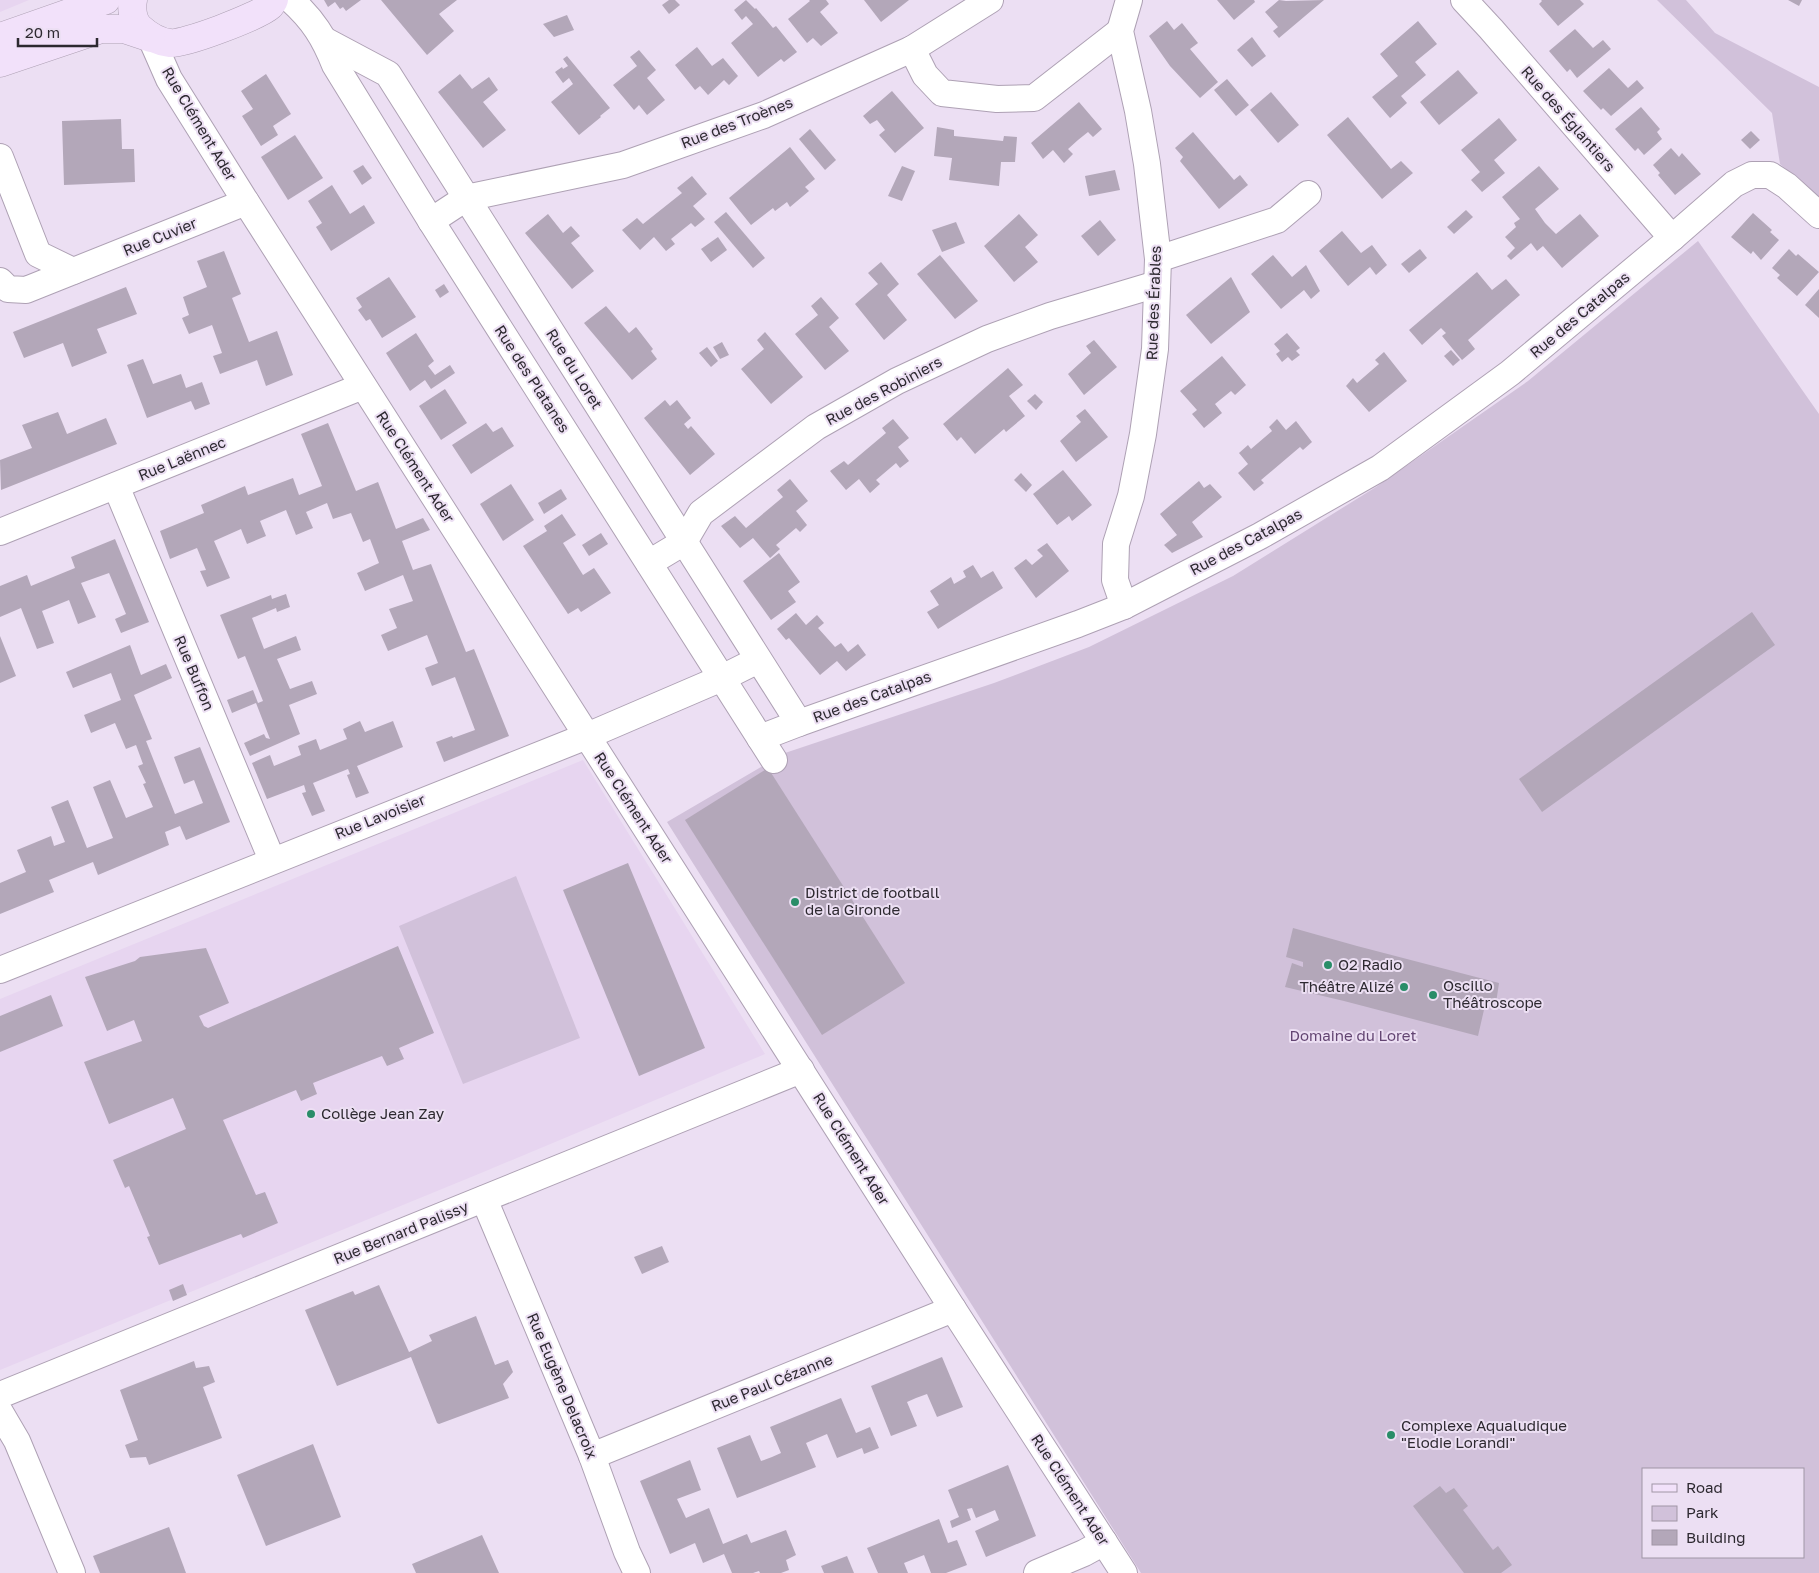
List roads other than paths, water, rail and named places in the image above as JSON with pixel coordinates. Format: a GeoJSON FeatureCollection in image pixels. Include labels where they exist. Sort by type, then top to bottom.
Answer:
{"type":"FeatureCollection","features":[{"type":"Feature","properties":{"kind":"main road"},"geometry":{"type":"LineString","coordinates":[[0,37],[106,0]]}},
{"type":"Feature","properties":{"kind":"main road"},"geometry":{"type":"LineString","coordinates":[[133,0],[131,6],[136,24],[151,38]]}},
{"type":"Feature","properties":{"kind":"main road"},"geometry":{"type":"LineString","coordinates":[[0,63],[101,29],[124,29],[171,44],[199,38],[259,12],[270,6],[274,0]]}},
{"type":"Feature","properties":{"kind":"street","name":"Rue des Platanes"},"geometry":{"type":"LineString","coordinates":[[291,0],[305,12],[326,41],[334,66],[774,760]]}},
{"type":"Feature","properties":{"kind":"street","name":"Rue des Troènes"},"geometry":{"type":"LineString","coordinates":[[466,198],[623,166],[764,115],[912,48],[990,0]]}},
{"type":"Feature","properties":{"kind":"street","name":"Rue des Érables"},"geometry":{"type":"LineString","coordinates":[[1124,606],[1115,580],[1116,544],[1131,496],[1143,434],[1155,349],[1158,259],[1147,164],[1120,32],[1129,0]]}},
{"type":"Feature","properties":{"kind":"street","name":"Rue des Églantiers"},"geometry":{"type":"LineString","coordinates":[[1464,0],[1672,238]]}},
{"type":"Feature","properties":{"kind":"street"},"geometry":{"type":"LineString","coordinates":[[912,48],[925,75],[942,93],[997,99],[1034,98],[1120,32]]}},
{"type":"Feature","properties":{"kind":"street","name":"Rue Clément Ader"},"geometry":{"type":"LineString","coordinates":[[151,38],[169,79],[246,202],[953,1309],[1124,1573]]}},
{"type":"Feature","properties":{"kind":"street","name":"Rue du Loret"},"geometry":{"type":"LineString","coordinates":[[326,41],[388,74],[799,723]]}},
{"type":"Feature","properties":{"kind":"street"},"geometry":{"type":"LineString","coordinates":[[0,157],[38,254],[73,271]]}},
{"type":"Feature","properties":{"kind":"street","name":"Rue des Catalpas"},"geometry":{"type":"LineString","coordinates":[[760,738],[1124,606],[1260,536],[1380,468],[1510,372],[1672,238],[1734,184],[1752,175],[1770,175],[1787,186],[1819,214]]}},
{"type":"Feature","properties":{"kind":"street"},"geometry":{"type":"LineString","coordinates":[[1158,259],[1277,220],[1308,194]]}},
{"type":"Feature","properties":{"kind":"street"},"geometry":{"type":"LineString","coordinates":[[431,220],[466,198]]}},
{"type":"Feature","properties":{"kind":"street","name":"Rue Cuvier"},"geometry":{"type":"LineString","coordinates":[[0,281],[8,289],[26,290],[246,202]]}},
{"type":"Feature","properties":{"kind":"street","name":"Rue des Robiniers"},"geometry":{"type":"LineString","coordinates":[[649,563],[684,542],[701,513],[816,427],[897,381],[987,339],[1050,316],[1157,284]]}},
{"type":"Feature","properties":{"kind":"street","name":"Rue Laënnec"},"geometry":{"type":"LineString","coordinates":[[0,532],[363,386]]}},
{"type":"Feature","properties":{"kind":"street","name":"Rue Buffon"},"geometry":{"type":"LineString","coordinates":[[116,486],[272,860]]}},
{"type":"Feature","properties":{"kind":"street","name":"Rue Lavoisier"},"geometry":{"type":"LineString","coordinates":[[0,970],[587,736],[722,678],[758,660]]}},
{"type":"Feature","properties":{"kind":"street","name":"Rue Bernard Palissy"},"geometry":{"type":"LineString","coordinates":[[0,1395],[801,1070]]}},
{"type":"Feature","properties":{"kind":"street","name":"Rue Eugène Delacroix"},"geometry":{"type":"LineString","coordinates":[[484,1199],[592,1456],[627,1552],[637,1573]]}},
{"type":"Feature","properties":{"kind":"street","name":"Rue Paul Cézanne"},"geometry":{"type":"LineString","coordinates":[[592,1456],[953,1309]]}},
{"type":"Feature","properties":{"kind":"street"},"geometry":{"type":"LineString","coordinates":[[0,1412],[17,1441],[72,1573]]}},
{"type":"Feature","properties":{"kind":"street"},"geometry":{"type":"LineString","coordinates":[[1037,1573],[1084,1553],[1104,1542]]}},
{"type":"Feature","properties":{"kind":"place","name":"District de football de la Gironde"},"geometry":{"type":"Point","coordinates":[795,902]}},
{"type":"Feature","properties":{"kind":"place","name":"O2 Radio"},"geometry":{"type":"Point","coordinates":[1328,965]}},
{"type":"Feature","properties":{"kind":"place","name":"Théâtre Alizé"},"geometry":{"type":"Point","coordinates":[1404,987]}},
{"type":"Feature","properties":{"kind":"place","name":"Oscillo Théâtroscope"},"geometry":{"type":"Point","coordinates":[1433,995]}},
{"type":"Feature","properties":{"kind":"place","name":"Collège Jean Zay"},"geometry":{"type":"Point","coordinates":[311,1114]}},
{"type":"Feature","properties":{"kind":"place","name":"Complexe Aqualudique \"Elodie Lorandi\""},"geometry":{"type":"Point","coordinates":[1391,1435]}},
{"type":"Feature","properties":{"kind":"park label","name":"Domaine du Loret"},"geometry":{"type":"Point","coordinates":[1353,1036]}}]}
